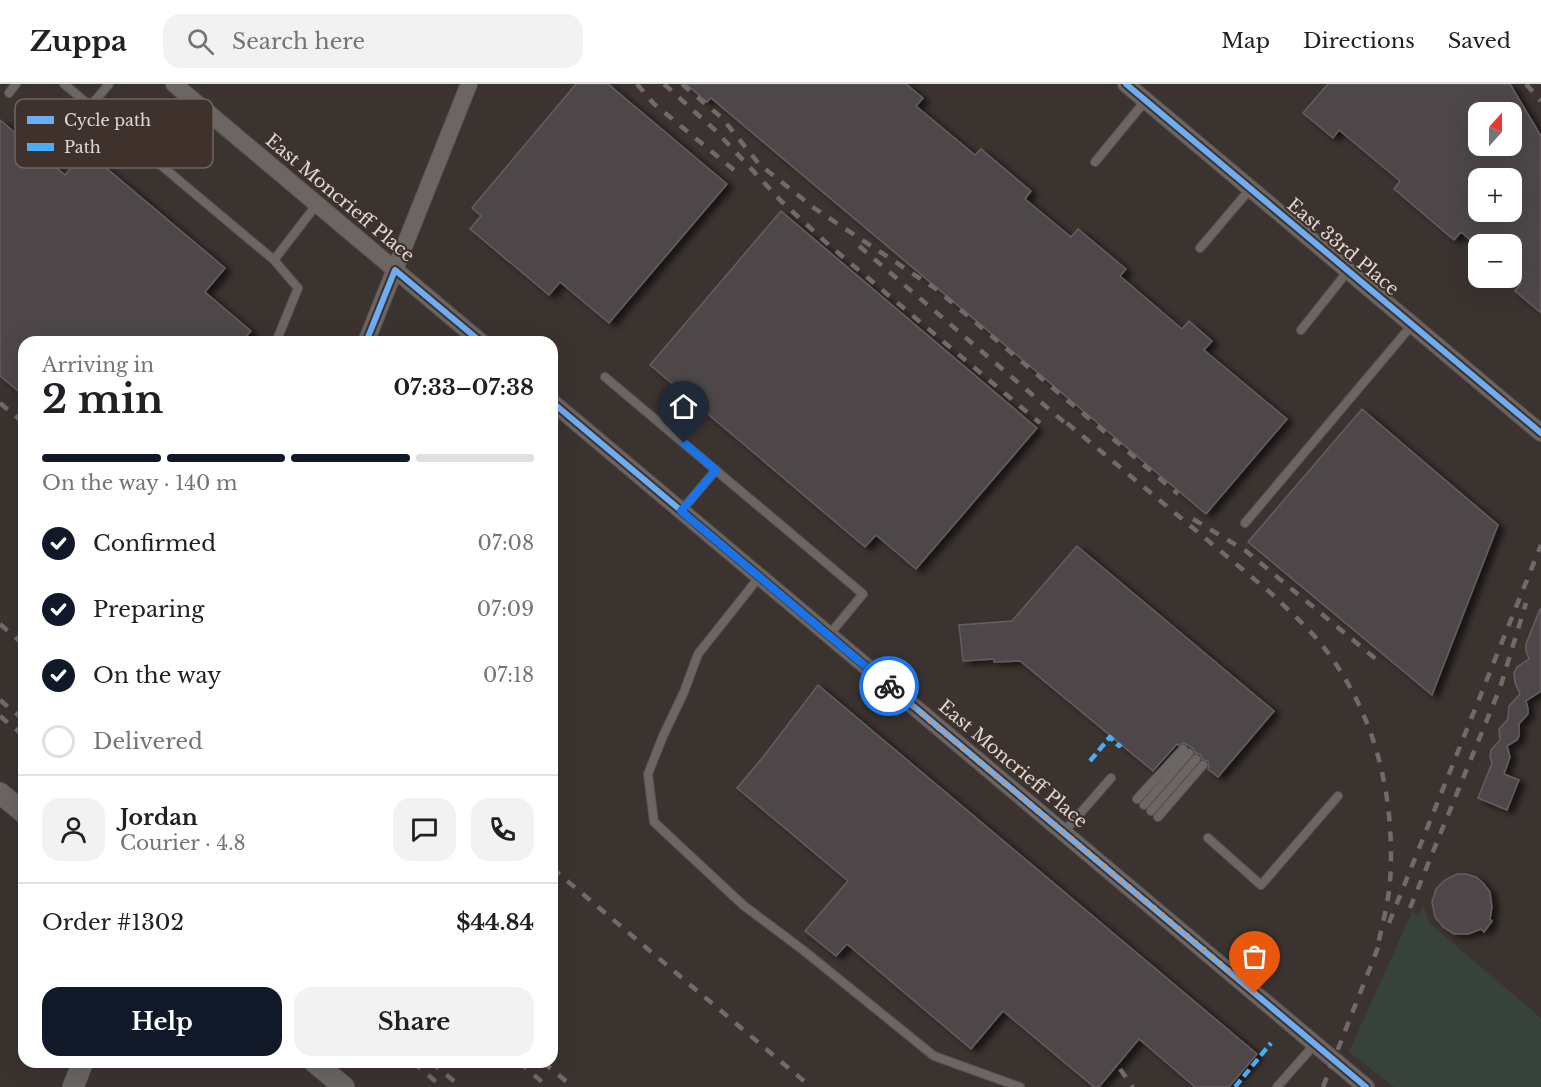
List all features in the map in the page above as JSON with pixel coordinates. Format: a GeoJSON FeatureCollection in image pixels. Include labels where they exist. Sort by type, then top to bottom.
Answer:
{"type":"FeatureCollection","features":[{"type":"Feature","properties":{"kind":"street","name":"East Moncrieff Place"},"geometry":{"type":"LineString","coordinates":[[174,84],[192,99]]}},
{"type":"Feature","properties":{"kind":"street"},"geometry":{"type":"LineString","coordinates":[[368,336],[469,84]]}},
{"type":"Feature","properties":{"kind":"street","name":"East 33rd Place"},"geometry":{"type":"LineString","coordinates":[[1126,84],[1541,433]]}},
{"type":"Feature","properties":{"kind":"street","name":"East Moncrieff Place"},"geometry":{"type":"LineString","coordinates":[[213,117],[474,336]]}},
{"type":"Feature","properties":{"kind":"street","name":"East Moncrieff Place"},"geometry":{"type":"LineString","coordinates":[[558,407],[1366,1087]]}},
{"type":"Feature","properties":{"kind":"street"},"geometry":{"type":"LineString","coordinates":[[0,793],[18,808]]}},
{"type":"Feature","properties":{"kind":"street"},"geometry":{"type":"LineString","coordinates":[[73,1087],[81,1068]]}},
{"type":"Feature","properties":{"kind":"street"},"geometry":{"type":"LineString","coordinates":[[321,1068],[344,1087]]}},
{"type":"Feature","properties":{"kind":"lane"},"geometry":{"type":"LineString","coordinates":[[9,93],[16,84]]}},
{"type":"Feature","properties":{"kind":"lane"},"geometry":{"type":"LineString","coordinates":[[64,84],[82,99]]}},
{"type":"Feature","properties":{"kind":"lane"},"geometry":{"type":"LineString","coordinates":[[97,99],[109,84]]}},
{"type":"Feature","properties":{"kind":"lane"},"geometry":{"type":"LineString","coordinates":[[1095,162],[1146,100]]}},
{"type":"Feature","properties":{"kind":"lane"},"geometry":{"type":"LineString","coordinates":[[164,168],[274,260],[298,288],[278,336]]}},
{"type":"Feature","properties":{"kind":"lane"},"geometry":{"type":"LineString","coordinates":[[1200,248],[1251,188]]}},
{"type":"Feature","properties":{"kind":"lane"},"geometry":{"type":"LineString","coordinates":[[274,260],[317,204]]}},
{"type":"Feature","properties":{"kind":"lane"},"geometry":{"type":"LineString","coordinates":[[1301,330],[1348,270]]}},
{"type":"Feature","properties":{"kind":"lane"},"geometry":{"type":"LineString","coordinates":[[1245,523],[1412,324]]}},
{"type":"Feature","properties":{"kind":"lane"},"geometry":{"type":"LineString","coordinates":[[605,377],[863,594],[829,635]]}},
{"type":"Feature","properties":{"kind":"lane"},"geometry":{"type":"LineString","coordinates":[[681,511],[716,470]]}},
{"type":"Feature","properties":{"kind":"lane"},"geometry":{"type":"LineString","coordinates":[[760,576],[698,654],[648,774],[654,822],[743,905],[934,1056],[1020,1087]]}},
{"type":"Feature","properties":{"kind":"lane"},"geometry":{"type":"LineString","coordinates":[[1148,808],[1193,756],[1148,808]]}},
{"type":"Feature","properties":{"kind":"lane"},"geometry":{"type":"LineString","coordinates":[[1063,832],[1111,778]]}},
{"type":"Feature","properties":{"kind":"lane"},"geometry":{"type":"LineString","coordinates":[[1208,838],[1261,885],[1338,796]]}},
{"type":"Feature","properties":{"kind":"lane"},"geometry":{"type":"LineString","coordinates":[[1277,1087],[1315,1044]]}},
{"type":"Feature","properties":{"kind":"shaded area"},"geometry":{"type":"Polygon","coordinates":[[[1423,905],[1429,923],[1541,1018],[1541,1087],[1394,1087],[1349,1052],[1412,912],[1418,915],[1423,905]]]}},
{"type":"Feature","properties":{"kind":"building"},"geometry":{"type":"Polygon","coordinates":[[[576,84],[608,84],[727,184],[609,323],[560,282],[549,295],[470,229],[481,216],[472,208],[576,84]]]}},
{"type":"Feature","properties":{"kind":"building"},"geometry":{"type":"Polygon","coordinates":[[[686,84],[906,84],[923,98],[916,106],[975,155],[981,149],[1031,191],[1025,199],[1071,237],[1078,229],[1126,269],[1120,276],[1182,329],[1189,321],[1212,341],[1204,350],[1287,419],[1206,514],[711,98],[707,102],[686,84]]]}},
{"type":"Feature","properties":{"kind":"building"},"geometry":{"type":"Polygon","coordinates":[[[1328,84],[1510,84],[1521,102],[1468,102],[1468,156],[1522,156],[1522,104],[1541,136],[1541,313],[1515,291],[1517,288],[1522,288],[1522,234],[1468,234],[1468,238],[1461,232],[1454,240],[1394,189],[1400,181],[1339,130],[1333,138],[1303,113],[1328,84]]]}},
{"type":"Feature","properties":{"kind":"building"},"geometry":{"type":"Polygon","coordinates":[[[0,120],[15,133],[15,168],[57,168],[65,175],[71,168],[106,168],[225,268],[205,292],[251,331],[246,336],[18,336],[18,391],[0,376],[0,120]]]}},
{"type":"Feature","properties":{"kind":"building"},"geometry":{"type":"Polygon","coordinates":[[[781,211],[1037,428],[916,569],[876,535],[865,547],[650,365],[781,211]]]}},
{"type":"Feature","properties":{"kind":"building"},"geometry":{"type":"Polygon","coordinates":[[[1362,409],[1498,525],[1432,695],[1248,542],[1362,409]]]}},
{"type":"Feature","properties":{"kind":"building"},"geometry":{"type":"Polygon","coordinates":[[[1077,546],[1274,711],[1218,777],[1208,769],[1208,761],[1202,759],[1200,754],[1195,753],[1194,749],[1184,743],[1177,744],[1153,771],[1020,661],[994,662],[994,659],[963,661],[959,625],[1012,621],[1077,546]]]}},
{"type":"Feature","properties":{"kind":"building"},"geometry":{"type":"Polygon","coordinates":[[[1540,609],[1541,691],[1526,701],[1528,714],[1519,724],[1519,736],[1507,746],[1510,757],[1504,774],[1519,780],[1507,810],[1478,798],[1492,763],[1491,750],[1500,740],[1499,729],[1508,719],[1509,706],[1520,694],[1514,673],[1517,667],[1529,659],[1526,644],[1540,609]]]}},
{"type":"Feature","properties":{"kind":"building"},"geometry":{"type":"Polygon","coordinates":[[[818,685],[1257,1054],[1229,1087],[1195,1087],[1139,1039],[1099,1087],[1094,1087],[1003,1011],[971,1049],[847,944],[836,956],[805,931],[848,881],[737,788],[818,685]]]}},
{"type":"Feature","properties":{"kind":"building"},"geometry":{"type":"Polygon","coordinates":[[[1457,874],[1476,877],[1490,892],[1492,907],[1490,919],[1492,921],[1484,932],[1481,929],[1468,934],[1454,934],[1443,927],[1435,917],[1432,902],[1436,889],[1445,880],[1457,874]]]}},
{"type":"Feature","properties":{"kind":"railway"},"geometry":{"type":"LineString","coordinates":[[637,84],[653,103],[740,175]]}},
{"type":"Feature","properties":{"kind":"railway"},"geometry":{"type":"LineString","coordinates":[[664,84],[716,131],[781,201],[830,246],[1040,423]]}},
{"type":"Feature","properties":{"kind":"railway"},"geometry":{"type":"LineString","coordinates":[[682,84],[722,118],[759,164],[814,208],[936,289],[1178,494]]}},
{"type":"Feature","properties":{"kind":"railway"},"geometry":{"type":"LineString","coordinates":[[1526,84],[1541,101]]}},
{"type":"Feature","properties":{"kind":"railway"},"geometry":{"type":"LineString","coordinates":[[859,246],[1071,428]]}},
{"type":"Feature","properties":{"kind":"railway"},"geometry":{"type":"LineString","coordinates":[[0,403],[18,418]]}},
{"type":"Feature","properties":{"kind":"railway"},"geometry":{"type":"LineString","coordinates":[[1067,423],[1272,594],[1317,639],[1337,665],[1367,723],[1385,784],[1391,849],[1390,882],[1376,953]]}},
{"type":"Feature","properties":{"kind":"railway"},"geometry":{"type":"LineString","coordinates":[[1193,519],[1246,551],[1377,660]]}},
{"type":"Feature","properties":{"kind":"railway"},"geometry":{"type":"LineString","coordinates":[[1389,923],[1541,545]]}},
{"type":"Feature","properties":{"kind":"railway"},"geometry":{"type":"LineString","coordinates":[[1410,908],[1500,688],[1526,603]]}},
{"type":"Feature","properties":{"kind":"railway"},"geometry":{"type":"LineString","coordinates":[[0,624],[18,640]]}},
{"type":"Feature","properties":{"kind":"railway"},"geometry":{"type":"LineString","coordinates":[[0,700],[18,715]]}},
{"type":"Feature","properties":{"kind":"railway"},"geometry":{"type":"LineString","coordinates":[[0,716],[18,731]]}},
{"type":"Feature","properties":{"kind":"railway"},"geometry":{"type":"LineString","coordinates":[[558,873],[811,1087]]}},
{"type":"Feature","properties":{"kind":"railway"},"geometry":{"type":"LineString","coordinates":[[1323,1087],[1379,945]]}},
{"type":"Feature","properties":{"kind":"railway"},"geometry":{"type":"LineString","coordinates":[[420,1068],[442,1087]]}},
{"type":"Feature","properties":{"kind":"railway"},"geometry":{"type":"LineString","coordinates":[[438,1068],[461,1087]]}},
{"type":"Feature","properties":{"kind":"railway"},"geometry":{"type":"LineString","coordinates":[[526,1068],[548,1087]]}},
{"type":"Feature","properties":{"kind":"railway"},"geometry":{"type":"LineString","coordinates":[[550,1068],[573,1087]]}},
{"type":"Feature","properties":{"kind":"railway"},"geometry":{"type":"LineString","coordinates":[[1120,1069],[1133,1087]]}},
{"type":"Feature","properties":{"kind":"marked path"},"geometry":{"type":"LineString","coordinates":[[1090,761],[1110,737],[1119,746],[1121,744]]}},
{"type":"Feature","properties":{"kind":"marked path"},"geometry":{"type":"LineString","coordinates":[[1235,1087],[1271,1043]]}},
{"type":"Feature","properties":{"kind":"cycle path"},"geometry":{"type":"LineString","coordinates":[[1126,84],[1541,433]]}},
{"type":"Feature","properties":{"kind":"cycle path"},"geometry":{"type":"LineString","coordinates":[[368,336],[395,270],[474,336]]}},
{"type":"Feature","properties":{"kind":"cycle path"},"geometry":{"type":"LineString","coordinates":[[558,407],[1366,1087]]}},
{"type":"Feature","properties":{"kind":"way so far"},"geometry":{"type":"LineString","coordinates":[[889,686],[1255,993]]}},
{"type":"Feature","properties":{"kind":"route"},"geometry":{"type":"LineString","coordinates":[[684,443],[716,470],[681,511],[889,686]]}}]}
